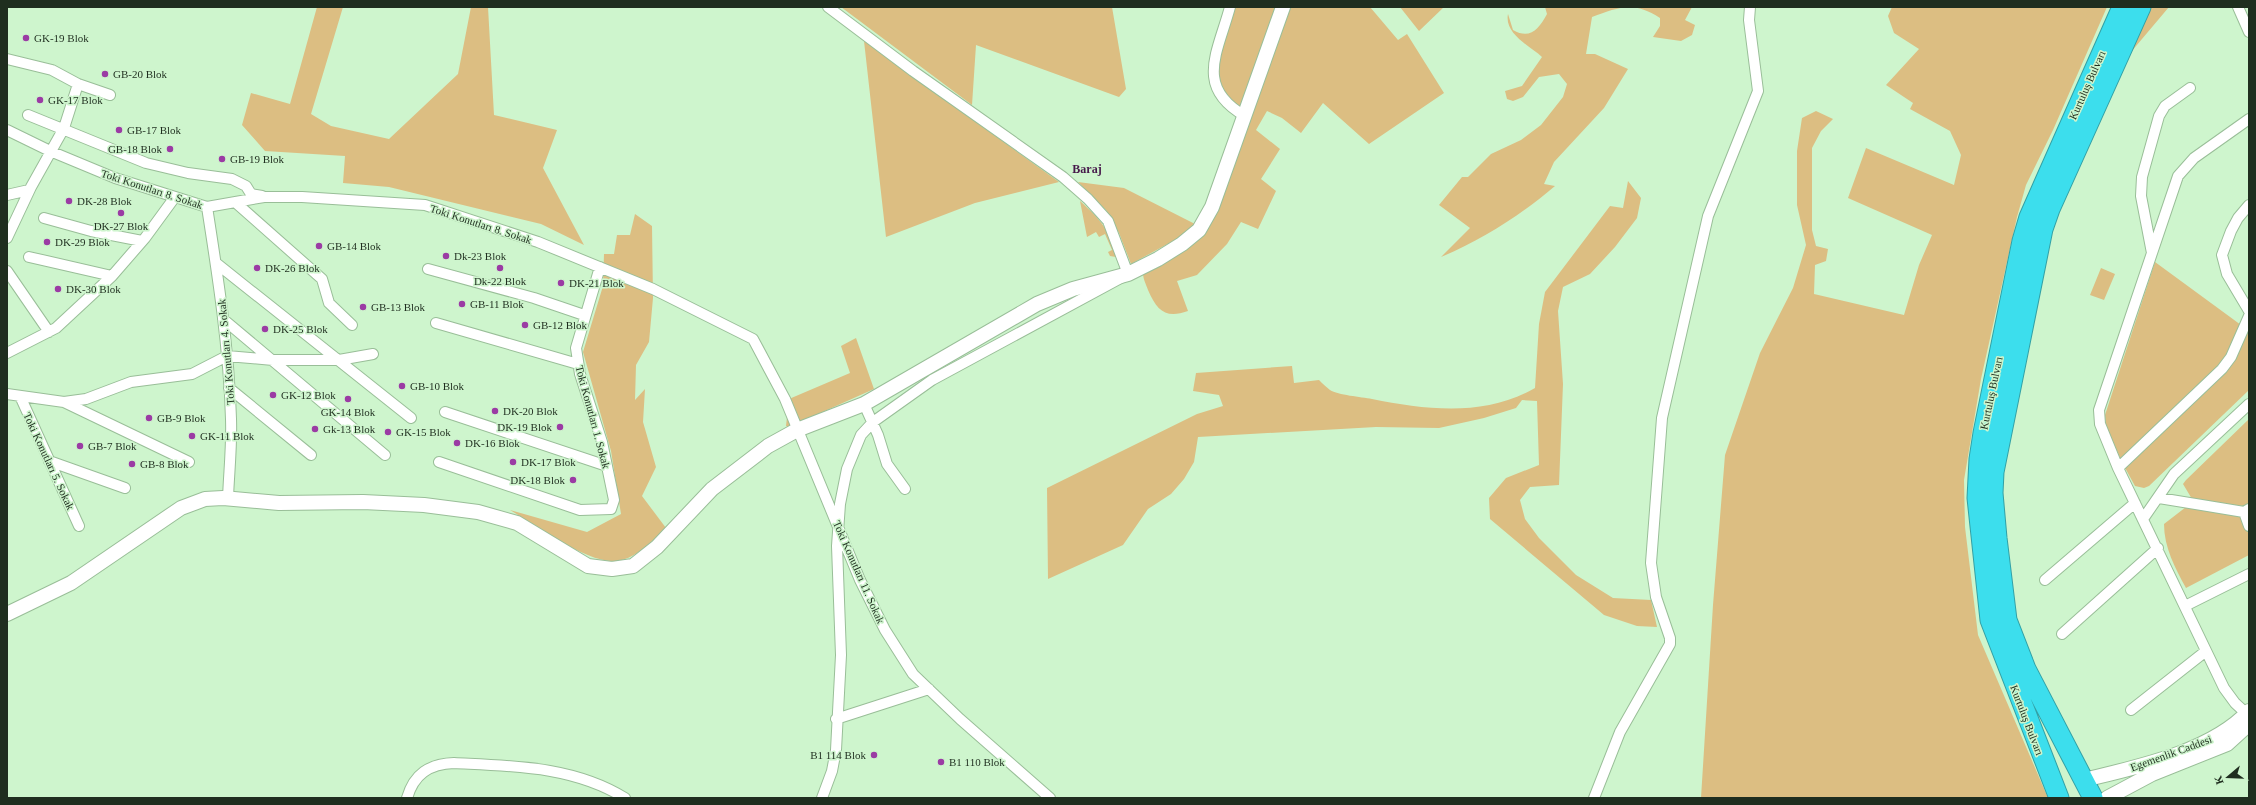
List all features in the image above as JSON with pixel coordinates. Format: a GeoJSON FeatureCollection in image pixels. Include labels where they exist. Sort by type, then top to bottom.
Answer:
{"type":"FeatureCollection","features":[{"type":"Feature","properties":{"kind":"highway","name":"Kurtuluş Bulvarı"},"geometry":{"type":"LineString","coordinates":[[2057,793],[1990,620],[1979,519],[1977,480],[1985,426],[2028,223],[2037,197],[2122,7]]}},
{"type":"Feature","properties":{"kind":"highway","name":"Kurtuluş Bulvarı"},"geometry":{"type":"LineString","coordinates":[[2093,798],[2026,669],[2007,620],[1993,493],[1994,472],[2043,229],[2050,210],[2141,7]]}},
{"type":"Feature","properties":{"kind":"highway"},"geometry":{"type":"LineString","coordinates":[[2057,793],[2064,780],[2077,778],[2084,780]]}},
{"type":"Feature","properties":{"kind":"street"},"geometry":{"type":"LineString","coordinates":[[828,7],[913,71],[1063,177],[1088,199],[1108,221],[1128,274]]}},
{"type":"Feature","properties":{"kind":"street"},"geometry":{"type":"LineString","coordinates":[[1230,7],[1214,59],[1213,75],[1216,88],[1222,99],[1231,108],[1245,116]]}},
{"type":"Feature","properties":{"kind":"street"},"geometry":{"type":"LineString","coordinates":[[822,798],[832,771],[836,750],[836,719],[841,655],[837,588],[838,525],[846,469],[861,435],[873,422],[907,396],[966,360],[1158,259],[1182,244],[1198,230],[1212,207],[1283,7]]}},
{"type":"Feature","properties":{"kind":"street"},"geometry":{"type":"LineString","coordinates":[[1594,798],[1620,732],[1670,644],[1670,638],[1656,597],[1650,563],[1662,418],[1708,216],[1758,91],[1749,20],[1750,7]]}},
{"type":"Feature","properties":{"kind":"street"},"geometry":{"type":"LineString","coordinates":[[2238,7],[2249,32]]}},
{"type":"Feature","properties":{"kind":"street"},"geometry":{"type":"LineString","coordinates":[[7,59],[52,70],[78,84],[110,95]]}},
{"type":"Feature","properties":{"kind":"street"},"geometry":{"type":"LineString","coordinates":[[7,238],[10,227],[29,190],[64,128],[78,84]]}},
{"type":"Feature","properties":{"kind":"street"},"geometry":{"type":"LineString","coordinates":[[2152,254],[2141,196],[2142,178],[2159,116],[2165,106],[2190,88]]}},
{"type":"Feature","properties":{"kind":"street"},"geometry":{"type":"LineString","coordinates":[[28,115],[64,128],[146,163],[188,173],[232,179],[246,186],[251,194],[264,197]]}},
{"type":"Feature","properties":{"kind":"street"},"geometry":{"type":"LineString","coordinates":[[2248,716],[2228,694],[2206,651],[2186,606],[2118,468],[2100,424],[2099,410],[2181,172],[2194,158],[2222,136],[2249,119]]}},
{"type":"Feature","properties":{"kind":"street","name":"Toki Konutları 8. Sokak"},"geometry":{"type":"LineString","coordinates":[[7,130],[50,151],[115,178],[207,207],[264,197],[302,197],[425,205],[538,242],[653,289],[752,339],[785,400],[797,430]]}},
{"type":"Feature","properties":{"kind":"street"},"geometry":{"type":"LineString","coordinates":[[7,195],[29,190]]}},
{"type":"Feature","properties":{"kind":"street"},"geometry":{"type":"LineString","coordinates":[[7,353],[56,328],[112,276],[142,242],[175,197]]}},
{"type":"Feature","properties":{"kind":"street"},"geometry":{"type":"LineString","coordinates":[[236,202],[322,279],[329,303],[352,325]]}},
{"type":"Feature","properties":{"kind":"street"},"geometry":{"type":"LineString","coordinates":[[2249,205],[2238,218],[2231,231],[2222,255],[2227,274],[2249,311]]}},
{"type":"Feature","properties":{"kind":"street","name":"Toki Konutları 4. Sokak"},"geometry":{"type":"LineString","coordinates":[[207,207],[216,263],[227,356],[231,420],[228,498]]}},
{"type":"Feature","properties":{"kind":"street"},"geometry":{"type":"LineString","coordinates":[[44,218],[91,232],[142,242]]}},
{"type":"Feature","properties":{"kind":"street"},"geometry":{"type":"LineString","coordinates":[[29,257],[112,276]]}},
{"type":"Feature","properties":{"kind":"street"},"geometry":{"type":"LineString","coordinates":[[216,263],[412,418]]}},
{"type":"Feature","properties":{"kind":"street","name":"Toki Konutları 1. Sokak"},"geometry":{"type":"LineString","coordinates":[[439,462],[580,510],[611,509],[614,500],[602,442],[578,364],[576,348],[584,315],[600,267]]}},
{"type":"Feature","properties":{"kind":"street"},"geometry":{"type":"LineString","coordinates":[[428,269],[534,298],[584,315]]}},
{"type":"Feature","properties":{"kind":"street"},"geometry":{"type":"LineString","coordinates":[[7,271],[49,332]]}},
{"type":"Feature","properties":{"kind":"street"},"geometry":{"type":"LineString","coordinates":[[7,614],[71,583],[181,508],[205,499],[228,498],[279,503],[363,502],[424,505],[478,512],[517,523],[588,566],[612,569],[633,566],[642,561],[727,476],[768,446],[797,430],[864,404],[1037,304],[1073,289],[1128,274]]}},
{"type":"Feature","properties":{"kind":"street"},"geometry":{"type":"LineString","coordinates":[[2118,468],[2222,369],[2231,357],[2249,316]]}},
{"type":"Feature","properties":{"kind":"street"},"geometry":{"type":"LineString","coordinates":[[223,319],[385,455]]}},
{"type":"Feature","properties":{"kind":"street"},"geometry":{"type":"LineString","coordinates":[[436,323],[578,364]]}},
{"type":"Feature","properties":{"kind":"street"},"geometry":{"type":"LineString","coordinates":[[64,402],[86,398],[131,382],[192,374],[227,356],[273,360],[339,360],[373,354]]}},
{"type":"Feature","properties":{"kind":"street"},"geometry":{"type":"LineString","coordinates":[[229,388],[311,455]]}},
{"type":"Feature","properties":{"kind":"street"},"geometry":{"type":"LineString","coordinates":[[7,394],[64,402],[189,462]]}},
{"type":"Feature","properties":{"kind":"street","name":"Toki Konutları 5. Sokak"},"geometry":{"type":"LineString","coordinates":[[20,396],[79,526]]}},
{"type":"Feature","properties":{"kind":"street"},"geometry":{"type":"LineString","coordinates":[[864,404],[873,422],[887,464],[905,489]]}},
{"type":"Feature","properties":{"kind":"street"},"geometry":{"type":"LineString","coordinates":[[2143,519],[2159,498],[2174,474],[2249,404]]}},
{"type":"Feature","properties":{"kind":"street"},"geometry":{"type":"LineString","coordinates":[[445,412],[607,466]]}},
{"type":"Feature","properties":{"kind":"street","name":"Toki Konutları 11. Sokak"},"geometry":{"type":"LineString","coordinates":[[797,430],[820,478],[860,580],[885,630],[913,674],[1050,798]]}},
{"type":"Feature","properties":{"kind":"street"},"geometry":{"type":"LineString","coordinates":[[49,461],[125,488]]}},
{"type":"Feature","properties":{"kind":"street"},"geometry":{"type":"LineString","coordinates":[[2159,498],[2246,510],[2249,526]]}},
{"type":"Feature","properties":{"kind":"street"},"geometry":{"type":"LineString","coordinates":[[2045,580],[2135,503]]}},
{"type":"Feature","properties":{"kind":"street"},"geometry":{"type":"LineString","coordinates":[[2062,634],[2158,548]]}},
{"type":"Feature","properties":{"kind":"street"},"geometry":{"type":"LineString","coordinates":[[2186,606],[2249,574]]}},
{"type":"Feature","properties":{"kind":"street"},"geometry":{"type":"LineString","coordinates":[[2131,710],[2206,651]]}},
{"type":"Feature","properties":{"kind":"street"},"geometry":{"type":"LineString","coordinates":[[836,719],[929,689]]}},
{"type":"Feature","properties":{"kind":"street","name":"Egemenlik Caddesi"},"geometry":{"type":"LineString","coordinates":[[2084,780],[2136,767],[2207,742],[2232,728],[2248,716]]}},
{"type":"Feature","properties":{"kind":"street","name":"Egemenlik Caddesi"},"geometry":{"type":"LineString","coordinates":[[2107,798],[2152,774],[2227,744],[2248,716]]}},
{"type":"Feature","properties":{"kind":"street"},"geometry":{"type":"LineString","coordinates":[[407,798],[411,786],[429,767],[440,763],[557,772],[604,785],[625,798]]}},
{"type":"Feature","properties":{"kind":"shaded area"},"geometry":{"type":"Polygon","coordinates":[[[317,7],[343,7],[311,114],[331,126],[389,139],[458,74],[471,7],[488,7],[494,115],[557,130],[543,168],[584,245],[541,224],[389,187],[343,183],[345,156],[265,151],[242,125],[251,93],[290,104],[317,7]]]}},
{"type":"Feature","properties":{"kind":"shaded area"},"geometry":{"type":"Polygon","coordinates":[[[841,7],[1112,7],[1126,89],[1119,97],[976,45],[972,105],[841,7]]]}},
{"type":"Feature","properties":{"kind":"shaded area"},"geometry":{"type":"Polygon","coordinates":[[[1233,7],[1277,7],[1241,109],[1229,100],[1221,89],[1218,76],[1218,62],[1224,34],[1233,7]]]}},
{"type":"Feature","properties":{"kind":"shaded area"},"geometry":{"type":"Polygon","coordinates":[[[1290,7],[1370,7],[1398,40],[1407,34],[1444,93],[1369,144],[1323,103],[1301,133],[1282,118],[1267,111],[1256,130],[1280,149],[1261,179],[1276,191],[1258,229],[1241,222],[1227,244],[1197,275],[1177,281],[1188,311],[1174,314],[1163,311],[1151,297],[1143,273],[1189,245],[1290,7]]]}},
{"type":"Feature","properties":{"kind":"shaded area"},"geometry":{"type":"Polygon","coordinates":[[[1400,7],[1444,7],[1419,31],[1400,7]]]}},
{"type":"Feature","properties":{"kind":"shaded area"},"geometry":{"type":"Polygon","coordinates":[[[1545,7],[1626,7],[1592,17],[1586,54],[1595,54],[1628,69],[1604,108],[1554,162],[1544,184],[1555,186],[1529,207],[1501,226],[1471,243],[1441,257],[1470,228],[1439,205],[1462,177],[1468,177],[1491,154],[1521,140],[1541,125],[1563,97],[1567,84],[1559,74],[1539,77],[1523,97],[1513,101],[1507,99],[1505,91],[1522,86],[1542,57],[1519,39],[1510,28],[1508,14],[1513,30],[1524,34],[1537,28],[1547,14],[1545,7]]]}},
{"type":"Feature","properties":{"kind":"shaded area"},"geometry":{"type":"Polygon","coordinates":[[[1626,7],[1692,7],[1685,20],[1695,25],[1692,35],[1681,41],[1653,37],[1660,26],[1660,18],[1642,9],[1626,7]]]}},
{"type":"Feature","properties":{"kind":"shaded area"},"geometry":{"type":"Polygon","coordinates":[[[1892,7],[2107,7],[2053,130],[2026,185],[2017,217],[1981,379],[1964,480],[1965,527],[1978,635],[2048,798],[1701,798],[1713,605],[1725,455],[1760,353],[1793,288],[1806,245],[1797,205],[1797,151],[1802,118],[1816,111],[1833,119],[1821,131],[1812,148],[1812,230],[1816,246],[1828,249],[1826,261],[1815,265],[1814,294],[1904,315],[1919,265],[1932,235],[1848,198],[1866,148],[1954,185],[1961,155],[1950,131],[1910,109],[1913,103],[1886,85],[1919,49],[1894,33],[1888,16],[1892,7]]]}},
{"type":"Feature","properties":{"kind":"shaded area"},"geometry":{"type":"Polygon","coordinates":[[[2151,7],[2169,7],[2131,52],[2151,7]]]}},
{"type":"Feature","properties":{"kind":"shaded area"},"geometry":{"type":"Polygon","coordinates":[[[864,41],[1059,182],[975,203],[886,237],[864,41]]]}},
{"type":"Feature","properties":{"kind":"shaded area"},"geometry":{"type":"Polygon","coordinates":[[[1628,181],[1641,198],[1637,218],[1615,247],[1590,274],[1563,287],[1558,311],[1563,384],[1559,485],[1530,487],[1520,500],[1525,519],[1539,538],[1576,575],[1613,598],[1651,600],[1657,627],[1637,626],[1604,615],[1490,519],[1489,498],[1506,478],[1539,465],[1537,401],[1522,400],[1516,408],[1484,418],[1439,428],[1376,427],[1198,437],[1194,462],[1184,479],[1171,494],[1148,509],[1123,545],[1048,579],[1047,488],[1197,414],[1223,406],[1219,395],[1193,391],[1196,373],[1292,366],[1294,383],[1319,380],[1330,390],[1350,396],[1435,408],[1476,407],[1496,404],[1535,388],[1539,324],[1545,292],[1610,206],[1623,208],[1628,181]]]}},
{"type":"Feature","properties":{"kind":"shaded area"},"geometry":{"type":"Polygon","coordinates":[[[1078,182],[1124,188],[1195,224],[1184,235],[1131,264],[1119,233],[1106,210],[1078,182]]]}},
{"type":"Feature","properties":{"kind":"shaded area"},"geometry":{"type":"Polygon","coordinates":[[[1080,201],[1094,214],[1107,232],[1116,257],[1110,256],[1108,252],[1112,250],[1105,234],[1099,237],[1096,232],[1087,237],[1080,201]]]}},
{"type":"Feature","properties":{"kind":"shaded area"},"geometry":{"type":"Polygon","coordinates":[[[635,214],[652,226],[653,298],[649,342],[636,365],[635,400],[645,389],[643,422],[656,467],[642,496],[666,528],[635,555],[622,560],[610,561],[596,558],[565,544],[510,510],[587,532],[621,514],[611,451],[583,352],[603,286],[604,254],[614,254],[617,235],[630,235],[635,214]]]}},
{"type":"Feature","properties":{"kind":"shaded area"},"geometry":{"type":"Polygon","coordinates":[[[2155,262],[2241,325],[2225,360],[2121,460],[2106,426],[2105,415],[2155,262]]]}},
{"type":"Feature","properties":{"kind":"shaded area"},"geometry":{"type":"Polygon","coordinates":[[[2101,268],[2115,274],[2104,300],[2090,295],[2101,268]]]}},
{"type":"Feature","properties":{"kind":"shaded area"},"geometry":{"type":"Polygon","coordinates":[[[2249,328],[2249,390],[2149,486],[2144,488],[2135,486],[2124,466],[2217,380],[2249,328]]]}},
{"type":"Feature","properties":{"kind":"shaded area"},"geometry":{"type":"Polygon","coordinates":[[[856,338],[874,389],[789,427],[786,426],[789,399],[850,373],[841,346],[856,338]]]}},
{"type":"Feature","properties":{"kind":"shaded area"},"geometry":{"type":"Polygon","coordinates":[[[2249,419],[2249,504],[2242,506],[2192,499],[2183,484],[2249,419]]]}},
{"type":"Feature","properties":{"kind":"shaded area"},"geometry":{"type":"Polygon","coordinates":[[[2186,507],[2241,516],[2249,535],[2249,555],[2186,588],[2174,565],[2168,549],[2164,533],[2164,524],[2186,507]]]}},
{"type":"Feature","properties":{"kind":"place","name":"GK-19 Blok"},"geometry":{"type":"Point","coordinates":[26,38]}},
{"type":"Feature","properties":{"kind":"place","name":"GB-20 Blok"},"geometry":{"type":"Point","coordinates":[105,74]}},
{"type":"Feature","properties":{"kind":"place","name":"GK-17 Blok"},"geometry":{"type":"Point","coordinates":[40,100]}},
{"type":"Feature","properties":{"kind":"place","name":"GB-17 Blok"},"geometry":{"type":"Point","coordinates":[119,130]}},
{"type":"Feature","properties":{"kind":"place","name":"GB-18 Blok"},"geometry":{"type":"Point","coordinates":[170,149]}},
{"type":"Feature","properties":{"kind":"place","name":"GB-19 Blok"},"geometry":{"type":"Point","coordinates":[222,159]}},
{"type":"Feature","properties":{"kind":"place","name":"DK-28 Blok"},"geometry":{"type":"Point","coordinates":[69,201]}},
{"type":"Feature","properties":{"kind":"place","name":"DK-27 Blok"},"geometry":{"type":"Point","coordinates":[121,213]}},
{"type":"Feature","properties":{"kind":"place","name":"DK-29 Blok"},"geometry":{"type":"Point","coordinates":[47,242]}},
{"type":"Feature","properties":{"kind":"place","name":"GB-14 Blok"},"geometry":{"type":"Point","coordinates":[319,246]}},
{"type":"Feature","properties":{"kind":"place","name":"Dk-23 Blok"},"geometry":{"type":"Point","coordinates":[446,256]}},
{"type":"Feature","properties":{"kind":"place","name":"DK-26 Blok"},"geometry":{"type":"Point","coordinates":[257,268]}},
{"type":"Feature","properties":{"kind":"place","name":"Dk-22 Blok"},"geometry":{"type":"Point","coordinates":[500,268]}},
{"type":"Feature","properties":{"kind":"place","name":"DK-21 Blok"},"geometry":{"type":"Point","coordinates":[561,283]}},
{"type":"Feature","properties":{"kind":"place","name":"DK-30 Blok"},"geometry":{"type":"Point","coordinates":[58,289]}},
{"type":"Feature","properties":{"kind":"place","name":"GB-11 Blok"},"geometry":{"type":"Point","coordinates":[462,304]}},
{"type":"Feature","properties":{"kind":"place","name":"GB-13 Blok"},"geometry":{"type":"Point","coordinates":[363,307]}},
{"type":"Feature","properties":{"kind":"place","name":"GB-12 Blok"},"geometry":{"type":"Point","coordinates":[525,325]}},
{"type":"Feature","properties":{"kind":"place","name":"DK-25 Blok"},"geometry":{"type":"Point","coordinates":[265,329]}},
{"type":"Feature","properties":{"kind":"place","name":"GB-10 Blok"},"geometry":{"type":"Point","coordinates":[402,386]}},
{"type":"Feature","properties":{"kind":"place","name":"GK-12 Blok"},"geometry":{"type":"Point","coordinates":[273,395]}},
{"type":"Feature","properties":{"kind":"place","name":"GK-14 Blok"},"geometry":{"type":"Point","coordinates":[348,399]}},
{"type":"Feature","properties":{"kind":"place","name":"DK-20 Blok"},"geometry":{"type":"Point","coordinates":[495,411]}},
{"type":"Feature","properties":{"kind":"place","name":"GB-9 Blok"},"geometry":{"type":"Point","coordinates":[149,418]}},
{"type":"Feature","properties":{"kind":"place","name":"DK-19 Blok"},"geometry":{"type":"Point","coordinates":[560,427]}},
{"type":"Feature","properties":{"kind":"place","name":"Gk-13 Blok"},"geometry":{"type":"Point","coordinates":[315,429]}},
{"type":"Feature","properties":{"kind":"place","name":"GK-15 Blok"},"geometry":{"type":"Point","coordinates":[388,432]}},
{"type":"Feature","properties":{"kind":"place","name":"GK-11 Blok"},"geometry":{"type":"Point","coordinates":[192,436]}},
{"type":"Feature","properties":{"kind":"place","name":"DK-16 Blok"},"geometry":{"type":"Point","coordinates":[457,443]}},
{"type":"Feature","properties":{"kind":"place","name":"GB-7 Blok"},"geometry":{"type":"Point","coordinates":[80,446]}},
{"type":"Feature","properties":{"kind":"place","name":"DK-17 Blok"},"geometry":{"type":"Point","coordinates":[513,462]}},
{"type":"Feature","properties":{"kind":"place","name":"GB-8 Blok"},"geometry":{"type":"Point","coordinates":[132,464]}},
{"type":"Feature","properties":{"kind":"place","name":"DK-18 Blok"},"geometry":{"type":"Point","coordinates":[573,480]}},
{"type":"Feature","properties":{"kind":"place","name":"B1 114 Blok"},"geometry":{"type":"Point","coordinates":[874,755]}},
{"type":"Feature","properties":{"kind":"place","name":"B1 110 Blok"},"geometry":{"type":"Point","coordinates":[941,762]}},
{"type":"Feature","properties":{"kind":"district","name":"Baraj"},"geometry":{"type":"Point","coordinates":[1087,169]}}]}
